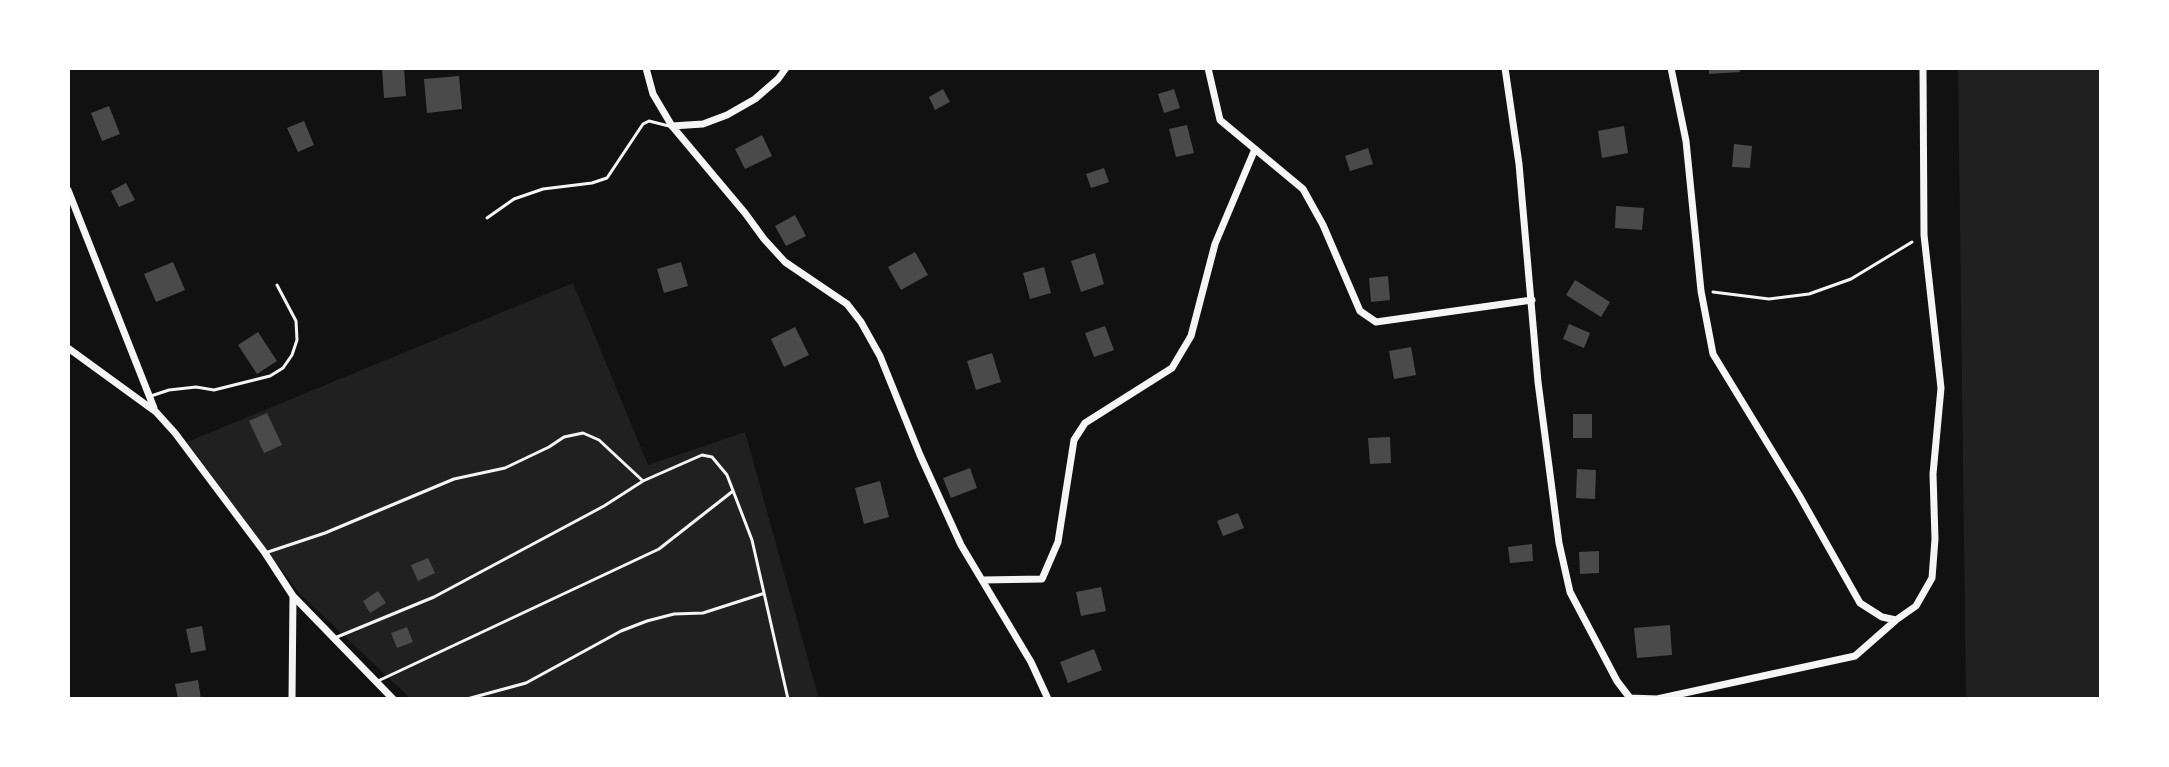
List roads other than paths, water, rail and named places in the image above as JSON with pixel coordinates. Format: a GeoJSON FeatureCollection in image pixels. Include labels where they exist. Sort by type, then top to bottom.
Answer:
{"type":"FeatureCollection","features":[{"type":"Feature","properties":{"kind":"street"},"geometry":{"type":"LineString","coordinates":[[646,68],[653,94],[672,126],[785,262],[847,304],[861,322],[880,356],[961,545],[1031,662],[1048,699]]}},
{"type":"Feature","properties":{"kind":"street"},"geometry":{"type":"LineString","coordinates":[[672,126],[703,124],[727,115],[755,99],[786,68]]}},
{"type":"Feature","properties":{"kind":"street"},"geometry":{"type":"LineString","coordinates":[[1208,68],[1220,120],[1303,189],[1323,225],[1360,311],[1376,322],[1532,300]]}},
{"type":"Feature","properties":{"kind":"street"},"geometry":{"type":"LineString","coordinates":[[1505,68],[1519,164],[1540,398],[1559,543],[1570,592],[1617,681],[1630,698],[1657,699],[1855,656],[1916,606],[1932,578],[1935,539],[1933,474],[1941,388],[1924,235],[1923,68]]}},
{"type":"Feature","properties":{"kind":"street"},"geometry":{"type":"LineString","coordinates":[[1671,68],[1686,141],[1701,291],[1713,354],[1860,603],[1882,617],[1896,620]]}},
{"type":"Feature","properties":{"kind":"street"},"geometry":{"type":"LineString","coordinates":[[983,580],[1042,579],[1058,542],[1074,440],[1085,423],[1172,368],[1191,336],[1215,244],[1255,149]]}},
{"type":"Feature","properties":{"kind":"street"},"geometry":{"type":"LineString","coordinates":[[68,190],[156,412]]}},
{"type":"Feature","properties":{"kind":"street"},"geometry":{"type":"LineString","coordinates":[[68,348],[156,412],[265,553],[293,596],[393,699]]}},
{"type":"Feature","properties":{"kind":"street"},"geometry":{"type":"LineString","coordinates":[[292,699],[293,596]]}},
{"type":"Feature","properties":{"kind":"lane"},"geometry":{"type":"LineString","coordinates":[[487,218],[514,199],[543,189],[607,178],[643,124],[649,121],[672,126]]}},
{"type":"Feature","properties":{"kind":"lane"},"geometry":{"type":"LineString","coordinates":[[148,397],[169,390],[196,387],[214,390],[270,376],[283,368],[297,340],[296,321],[277,285]]}},
{"type":"Feature","properties":{"kind":"lane"},"geometry":{"type":"LineString","coordinates":[[265,553],[325,533],[454,479],[505,468],[564,437],[583,433],[599,440],[643,481]]}},
{"type":"Feature","properties":{"kind":"lane"},"geometry":{"type":"LineString","coordinates":[[334,639],[434,597],[604,506],[643,481],[702,455],[712,457],[719,464],[733,490],[752,540],[788,699]]}},
{"type":"Feature","properties":{"kind":"lane"},"geometry":{"type":"LineString","coordinates":[[375,682],[659,549],[733,490]]}},
{"type":"Feature","properties":{"kind":"lane"},"geometry":{"type":"LineString","coordinates":[[467,699],[526,683],[621,631],[647,621],[674,614],[703,613],[763,594]]}}]}
